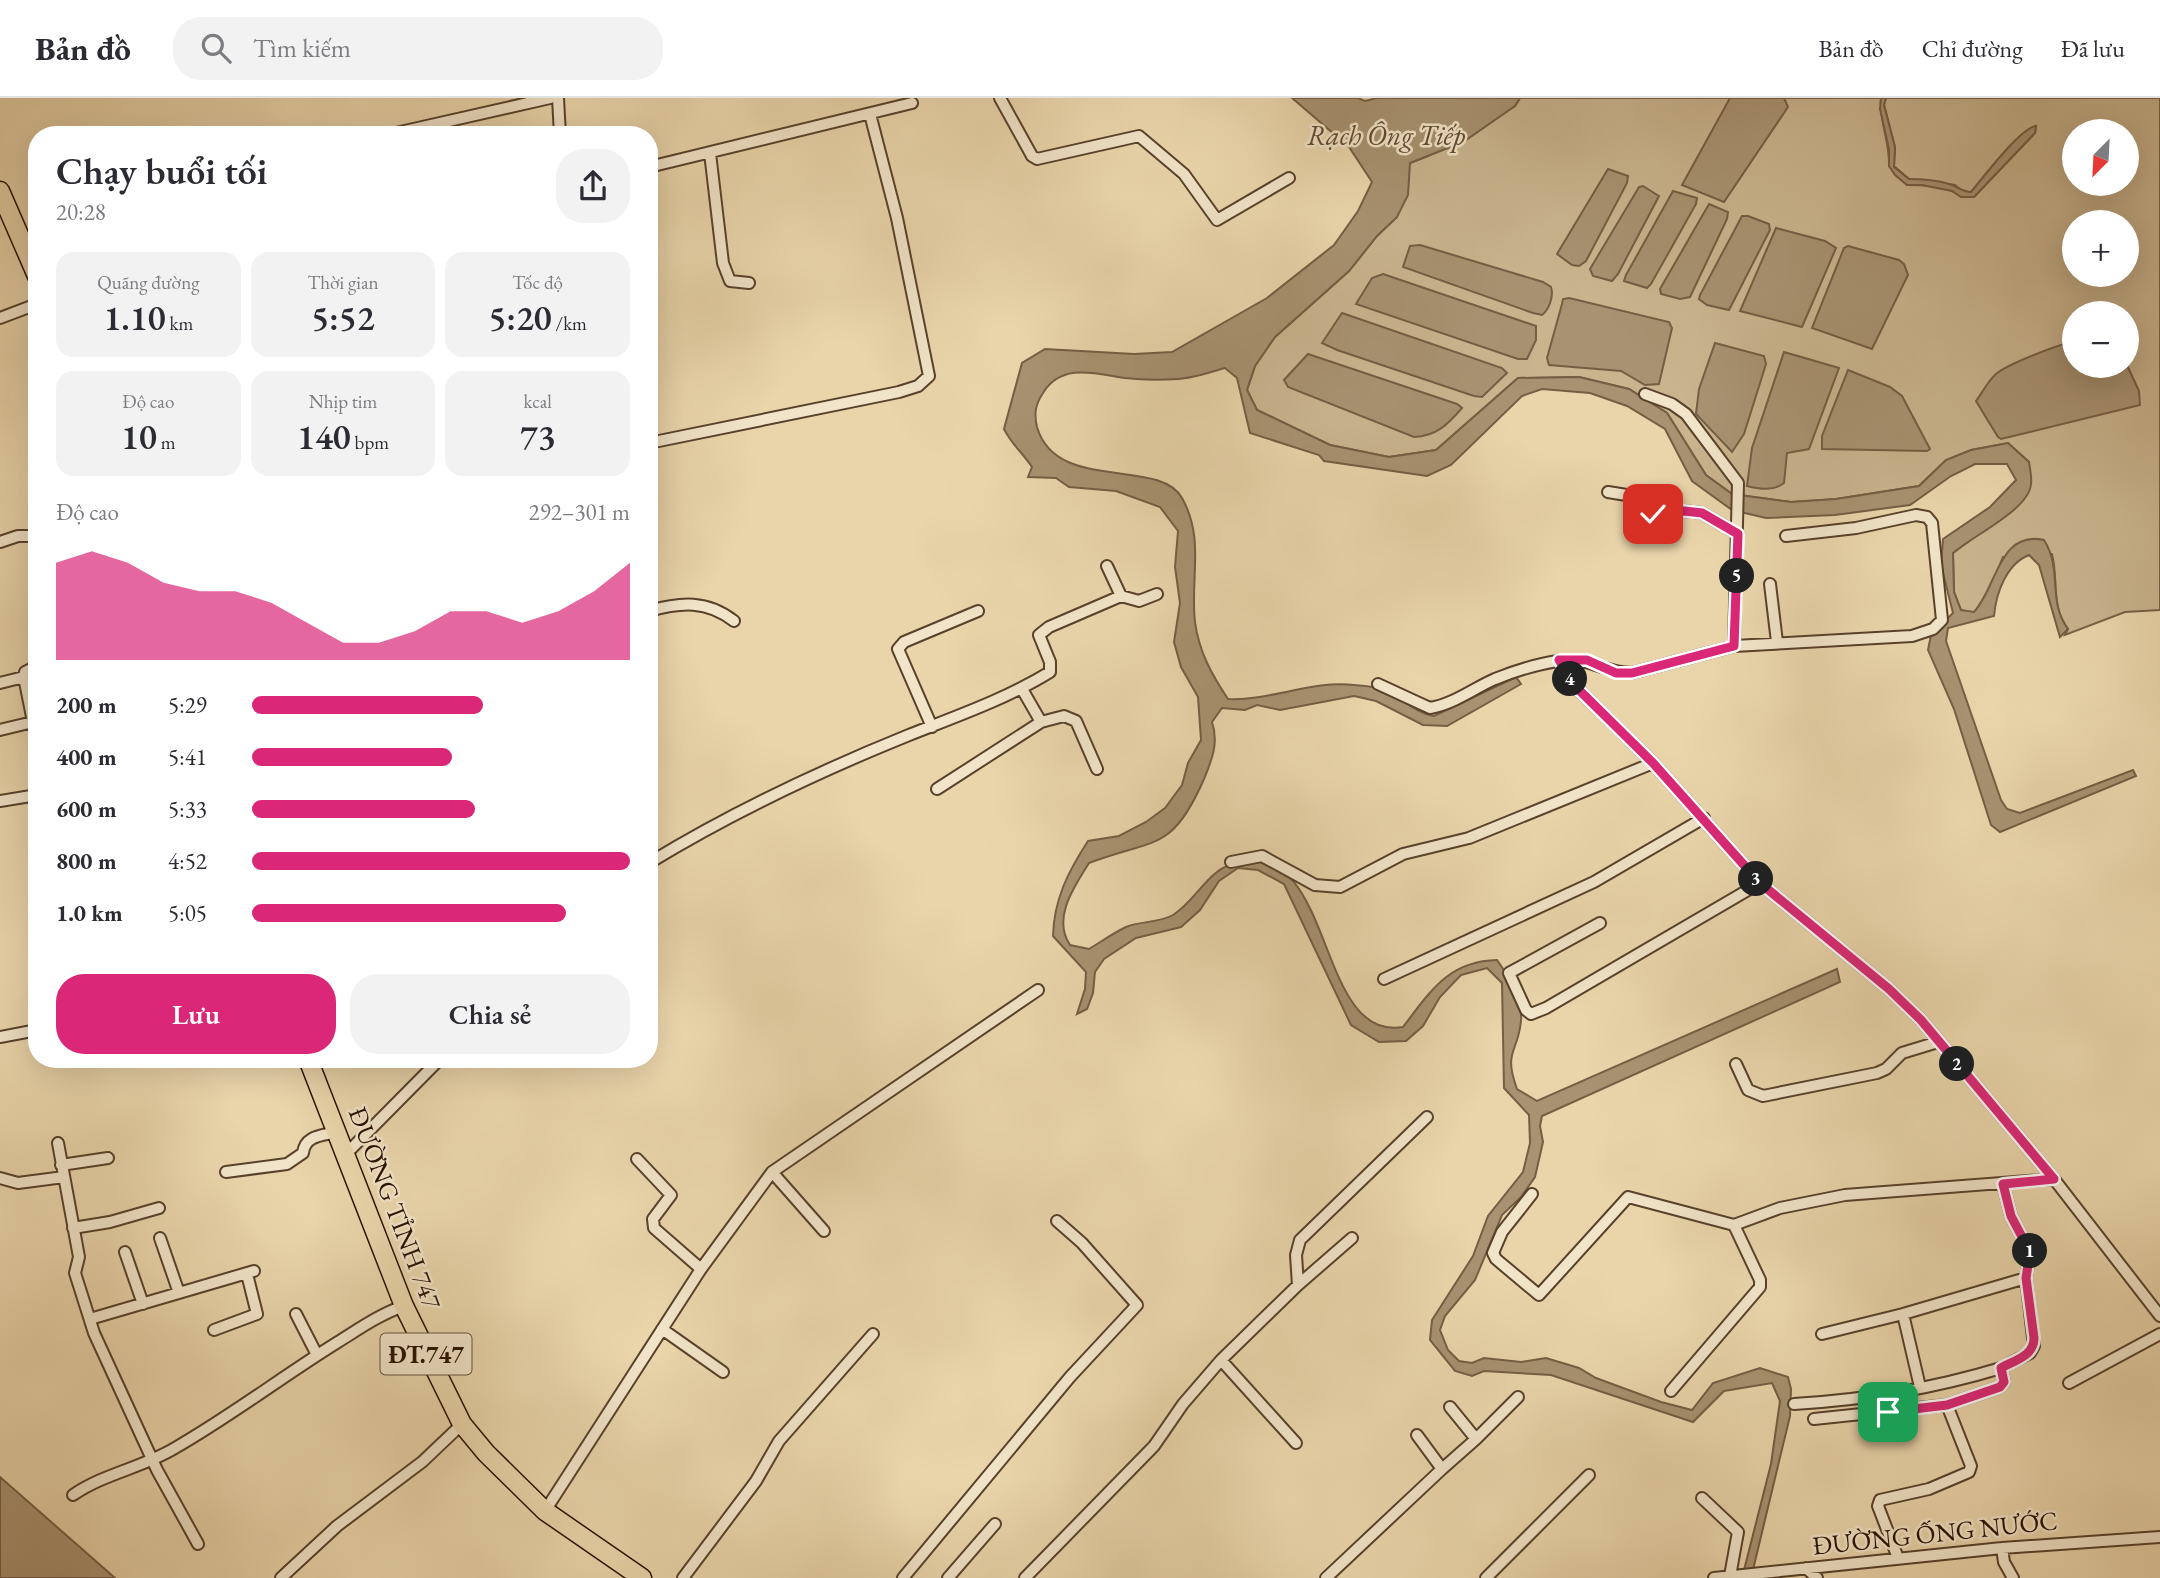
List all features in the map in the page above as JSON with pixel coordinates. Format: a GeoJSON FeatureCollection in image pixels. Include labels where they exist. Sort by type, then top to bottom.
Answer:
{"type":"FeatureCollection","features":[{"type":"Feature","properties":{"kind":"main road"},"geometry":{"type":"LineString","coordinates":[[0,191],[28,255]]}},
{"type":"Feature","properties":{"kind":"main road","name":"ĐƯỜNG TỈNH 747"},"geometry":{"type":"LineString","coordinates":[[312,1068],[404,1306],[462,1424],[486,1453],[545,1511],[642,1578]]}},
{"type":"Feature","properties":{"kind":"street"},"geometry":{"type":"LineString","coordinates":[[558,98],[560,126]]}},
{"type":"Feature","properties":{"kind":"street"},"geometry":{"type":"LineString","coordinates":[[1000,98],[1032,156],[1037,159],[1139,136],[1184,174],[1217,220],[1289,178]]}},
{"type":"Feature","properties":{"kind":"street"},"geometry":{"type":"LineString","coordinates":[[426,126],[543,99]]}},
{"type":"Feature","properties":{"kind":"street"},"geometry":{"type":"LineString","coordinates":[[658,165],[912,103]]}},
{"type":"Feature","properties":{"kind":"street"},"geometry":{"type":"LineString","coordinates":[[658,441],[899,392],[918,386],[929,376],[897,218],[870,114]]}},
{"type":"Feature","properties":{"kind":"street"},"geometry":{"type":"LineString","coordinates":[[710,153],[723,263],[730,281],[749,283]]}},
{"type":"Feature","properties":{"kind":"street"},"geometry":{"type":"LineString","coordinates":[[0,318],[28,307]]}},
{"type":"Feature","properties":{"kind":"street"},"geometry":{"type":"LineString","coordinates":[[1645,394],[1672,404],[1686,414],[1732,473],[1740,490],[1734,646]]}},
{"type":"Feature","properties":{"kind":"street"},"geometry":{"type":"LineString","coordinates":[[1608,492],[1645,499],[1653,514],[1684,511],[1702,513],[1738,529]]}},
{"type":"Feature","properties":{"kind":"street"},"geometry":{"type":"LineString","coordinates":[[1378,684],[1430,708],[1450,702],[1494,679],[1559,660],[1587,660],[1616,673],[1632,673],[1734,646],[1852,637],[1886,640],[1933,629],[1942,620],[1932,523],[1927,517],[1916,516],[1856,528],[1786,536]]}},
{"type":"Feature","properties":{"kind":"street"},"geometry":{"type":"LineString","coordinates":[[0,542],[28,536]]}},
{"type":"Feature","properties":{"kind":"street"},"geometry":{"type":"LineString","coordinates":[[1107,566],[1121,596]]}},
{"type":"Feature","properties":{"kind":"street"},"geometry":{"type":"LineString","coordinates":[[1770,584],[1777,642]]}},
{"type":"Feature","properties":{"kind":"street"},"geometry":{"type":"LineString","coordinates":[[658,858],[712,826],[1022,689],[1050,672],[1052,667],[1040,640],[1042,631],[1121,596],[1139,601],[1157,594]]}},
{"type":"Feature","properties":{"kind":"street"},"geometry":{"type":"LineString","coordinates":[[658,608],[669,605],[698,604],[723,613],[734,621]]}},
{"type":"Feature","properties":{"kind":"street"},"geometry":{"type":"LineString","coordinates":[[932,727],[898,649],[904,642],[978,611]]}},
{"type":"Feature","properties":{"kind":"street"},"geometry":{"type":"LineString","coordinates":[[1559,660],[1574,685],[1653,763],[1760,883],[1889,989],[1921,1020],[2054,1179],[2160,1316]]}},
{"type":"Feature","properties":{"kind":"street"},"geometry":{"type":"LineString","coordinates":[[28,670],[24,672],[28,697]]}},
{"type":"Feature","properties":{"kind":"street"},"geometry":{"type":"LineString","coordinates":[[0,683],[24,677]]}},
{"type":"Feature","properties":{"kind":"street"},"geometry":{"type":"LineString","coordinates":[[1022,689],[1041,722]]}},
{"type":"Feature","properties":{"kind":"street"},"geometry":{"type":"LineString","coordinates":[[937,789],[1041,722],[1064,716],[1076,721],[1097,769]]}},
{"type":"Feature","properties":{"kind":"street"},"geometry":{"type":"LineString","coordinates":[[0,730],[28,723]]}},
{"type":"Feature","properties":{"kind":"street"},"geometry":{"type":"LineString","coordinates":[[1231,862],[1262,856],[1315,885],[1340,887],[1403,854],[1469,838],[1653,763]]}},
{"type":"Feature","properties":{"kind":"street"},"geometry":{"type":"LineString","coordinates":[[0,801],[28,796]]}},
{"type":"Feature","properties":{"kind":"street"},"geometry":{"type":"LineString","coordinates":[[1384,979],[1594,882],[1704,818]]}},
{"type":"Feature","properties":{"kind":"street"},"geometry":{"type":"LineString","coordinates":[[1600,923],[1509,973],[1526,1010],[1531,1014],[1546,1008],[1760,883]]}},
{"type":"Feature","properties":{"kind":"street"},"geometry":{"type":"LineString","coordinates":[[545,1511],[701,1269],[772,1172],[1038,990]]}},
{"type":"Feature","properties":{"kind":"street"},"geometry":{"type":"LineString","coordinates":[[0,1037],[28,1032]]}},
{"type":"Feature","properties":{"kind":"street"},"geometry":{"type":"LineString","coordinates":[[1736,1064],[1748,1090],[1763,1096],[1877,1073],[1902,1053],[1938,1042]]}},
{"type":"Feature","properties":{"kind":"street"},"geometry":{"type":"LineString","coordinates":[[346,1154],[431,1068]]}},
{"type":"Feature","properties":{"kind":"street"},"geometry":{"type":"LineString","coordinates":[[1298,1285],[1296,1255],[1300,1240],[1427,1117]]}},
{"type":"Feature","properties":{"kind":"street"},"geometry":{"type":"LineString","coordinates":[[226,1172],[295,1161],[303,1153],[310,1139],[337,1132]]}},
{"type":"Feature","properties":{"kind":"street"},"geometry":{"type":"LineString","coordinates":[[58,1143],[79,1257],[75,1273],[90,1319],[153,1460],[198,1544]]}},
{"type":"Feature","properties":{"kind":"street"},"geometry":{"type":"LineString","coordinates":[[61,1165],[108,1158]]}},
{"type":"Feature","properties":{"kind":"street"},"geometry":{"type":"LineString","coordinates":[[637,1158],[671,1195],[653,1219],[654,1228],[701,1269]]}},
{"type":"Feature","properties":{"kind":"street"},"geometry":{"type":"LineString","coordinates":[[772,1172],[824,1231]]}},
{"type":"Feature","properties":{"kind":"street"},"geometry":{"type":"LineString","coordinates":[[0,1178],[18,1183],[64,1177]]}},
{"type":"Feature","properties":{"kind":"street"},"geometry":{"type":"LineString","coordinates":[[1532,1194],[1502,1232],[1493,1253],[1496,1259],[1539,1295],[1628,1197],[1734,1225],[1780,1208],[1845,1195],[2054,1179]]}},
{"type":"Feature","properties":{"kind":"street"},"geometry":{"type":"LineString","coordinates":[[1794,1404],[1825,1403],[1955,1382],[2001,1368],[2030,1353],[2034,1346],[2026,1278],[2030,1252],[2011,1216],[2003,1184]]}},
{"type":"Feature","properties":{"kind":"street"},"geometry":{"type":"LineString","coordinates":[[73,1228],[110,1223],[159,1208]]}},
{"type":"Feature","properties":{"kind":"street"},"geometry":{"type":"LineString","coordinates":[[903,1578],[1070,1377],[1137,1305],[1082,1243],[1057,1222]]}},
{"type":"Feature","properties":{"kind":"street"},"geometry":{"type":"LineString","coordinates":[[1671,1391],[1760,1287],[1760,1280],[1734,1225]]}},
{"type":"Feature","properties":{"kind":"street"},"geometry":{"type":"LineString","coordinates":[[160,1238],[179,1293]]}},
{"type":"Feature","properties":{"kind":"street"},"geometry":{"type":"LineString","coordinates":[[1025,1578],[1154,1446],[1183,1404],[1221,1360],[1298,1285],[1352,1238]]}},
{"type":"Feature","properties":{"kind":"street"},"geometry":{"type":"LineString","coordinates":[[125,1252],[143,1304]]}},
{"type":"Feature","properties":{"kind":"street"},"geometry":{"type":"LineString","coordinates":[[90,1319],[251,1273],[257,1314],[214,1331]]}},
{"type":"Feature","properties":{"kind":"street"},"geometry":{"type":"LineString","coordinates":[[1822,1334],[1903,1314],[2026,1278]]}},
{"type":"Feature","properties":{"kind":"street"},"geometry":{"type":"LineString","coordinates":[[73,1495],[96,1479],[126,1472],[153,1460],[255,1398],[382,1315],[404,1306]]}},
{"type":"Feature","properties":{"kind":"street"},"geometry":{"type":"LineString","coordinates":[[296,1314],[317,1355]]}},
{"type":"Feature","properties":{"kind":"street"},"geometry":{"type":"LineString","coordinates":[[1903,1314],[1920,1387]]}},
{"type":"Feature","properties":{"kind":"street"},"geometry":{"type":"LineString","coordinates":[[662,1329],[723,1372]]}},
{"type":"Feature","properties":{"kind":"street"},"geometry":{"type":"LineString","coordinates":[[2069,1383],[2160,1334]]}},
{"type":"Feature","properties":{"kind":"street"},"geometry":{"type":"LineString","coordinates":[[683,1578],[757,1481],[779,1441],[873,1335]]}},
{"type":"Feature","properties":{"kind":"street"},"geometry":{"type":"LineString","coordinates":[[1221,1360],[1296,1443]]}},
{"type":"Feature","properties":{"kind":"street"},"geometry":{"type":"LineString","coordinates":[[1814,1419],[1947,1405],[2000,1387],[2004,1382],[2001,1368]]}},
{"type":"Feature","properties":{"kind":"street"},"geometry":{"type":"LineString","coordinates":[[1326,1578],[1518,1397]]}},
{"type":"Feature","properties":{"kind":"street"},"geometry":{"type":"LineString","coordinates":[[1898,1558],[1878,1506],[1880,1500],[1929,1489],[1969,1472],[1971,1466],[1947,1405]]}},
{"type":"Feature","properties":{"kind":"street"},"geometry":{"type":"LineString","coordinates":[[1450,1408],[1476,1439]]}},
{"type":"Feature","properties":{"kind":"street"},"geometry":{"type":"LineString","coordinates":[[281,1578],[337,1526],[422,1462],[462,1424]]}},
{"type":"Feature","properties":{"kind":"street"},"geometry":{"type":"LineString","coordinates":[[1417,1435],[1442,1469]]}},
{"type":"Feature","properties":{"kind":"street"},"geometry":{"type":"LineString","coordinates":[[1486,1578],[1589,1475]]}},
{"type":"Feature","properties":{"kind":"street"},"geometry":{"type":"LineString","coordinates":[[1702,1498],[1738,1532],[1736,1575]]}},
{"type":"Feature","properties":{"kind":"street"},"geometry":{"type":"LineString","coordinates":[[948,1578],[995,1524]]}},
{"type":"Feature","properties":{"kind":"street","name":"ĐƯỜNG ỐNG NƯỚC"},"geometry":{"type":"LineString","coordinates":[[1714,1578],[2002,1548],[2160,1537]]}},
{"type":"Feature","properties":{"kind":"street"},"geometry":{"type":"LineString","coordinates":[[2002,1548],[2004,1562],[2013,1578]]}},
{"type":"Feature","properties":{"kind":"street"},"geometry":{"type":"LineString","coordinates":[[1806,1569],[1817,1578]]}},
{"type":"Feature","properties":{"kind":"shaded area"},"geometry":{"type":"Polygon","coordinates":[[[1520,98],[1881,98],[1889,166],[1907,185],[1936,186],[1974,197],[2035,133],[2036,126],[2012,144],[1971,192],[1963,192],[1955,185],[1909,179],[1894,166],[1895,147],[1884,105],[1886,98],[2160,98],[2160,610],[2125,612],[2065,635],[2068,629],[2062,620],[2057,602],[2052,554],[2003,557],[1985,601],[1974,613],[1961,610],[1954,592],[1953,553],[1991,525],[2029,462],[2008,443],[1971,450],[1946,460],[1919,486],[1836,499],[1791,502],[1732,494],[1706,475],[1667,413],[1629,389],[1579,377],[1518,378],[1436,450],[1389,457],[1330,445],[1257,410],[1247,390],[1255,366],[1275,337],[1349,271],[1377,236],[1397,217],[1410,163],[1428,156],[1515,106],[1520,98]]]}},
{"type":"Feature","properties":{"kind":"water","name":"Rạch Ông Tiếp"},"geometry":{"type":"Polygon","coordinates":[[[1292,98],[1358,98],[1365,101],[1377,98],[1520,98],[1515,106],[1463,142],[1410,163],[1408,195],[1397,217],[1377,236],[1349,271],[1275,337],[1255,366],[1247,390],[1257,410],[1330,445],[1389,457],[1436,450],[1518,378],[1579,377],[1629,389],[1667,413],[1706,475],[1732,494],[1791,502],[1836,499],[1919,486],[1946,460],[1971,450],[2008,443],[2029,462],[2031,482],[2028,494],[2010,513],[1953,553],[1954,592],[1961,610],[1974,612],[2008,552],[2029,539],[2044,540],[2053,563],[2058,608],[2068,629],[2060,637],[2039,565],[2029,555],[2008,572],[1997,598],[1994,616],[1948,628],[1946,641],[2001,800],[2007,809],[2020,813],[2133,770],[2136,776],[2000,832],[1991,825],[1954,709],[1928,650],[1931,635],[1953,613],[1941,565],[1943,539],[1990,507],[2016,480],[2007,464],[1975,464],[1951,476],[1910,505],[1835,515],[1766,518],[1732,510],[1692,481],[1665,429],[1627,406],[1590,393],[1542,389],[1522,396],[1451,465],[1427,476],[1324,461],[1319,455],[1250,433],[1237,378],[1225,368],[1190,377],[1152,380],[1081,372],[1070,374],[1051,383],[1038,402],[1035,414],[1037,427],[1048,447],[1064,460],[1085,468],[1152,479],[1170,486],[1182,498],[1189,513],[1195,544],[1194,606],[1197,633],[1207,663],[1228,699],[1260,697],[1322,685],[1375,687],[1421,712],[1434,716],[1516,677],[1521,684],[1447,726],[1423,725],[1376,701],[1354,696],[1280,710],[1257,705],[1245,710],[1222,708],[1212,722],[1215,744],[1210,765],[1193,803],[1182,819],[1160,839],[1089,863],[1072,892],[1064,914],[1065,935],[1070,945],[1089,949],[1126,927],[1173,915],[1210,878],[1227,866],[1238,862],[1270,863],[1293,881],[1310,908],[1338,976],[1354,1004],[1375,1023],[1403,1027],[1432,991],[1453,972],[1465,966],[1497,960],[1514,989],[1520,1006],[1521,1021],[1511,1059],[1513,1076],[1517,1089],[1537,1101],[1837,969],[1840,982],[1542,1116],[1540,1126],[1543,1142],[1535,1177],[1521,1197],[1502,1215],[1475,1280],[1445,1316],[1440,1330],[1448,1350],[1459,1361],[1472,1363],[1484,1358],[1521,1362],[1546,1358],[1579,1368],[1596,1378],[1661,1402],[1692,1410],[1713,1383],[1760,1368],[1788,1377],[1791,1389],[1790,1416],[1751,1578],[1742,1578],[1771,1464],[1780,1401],[1772,1383],[1724,1391],[1693,1422],[1551,1375],[1484,1371],[1472,1376],[1455,1371],[1430,1340],[1432,1320],[1473,1256],[1488,1216],[1523,1172],[1530,1143],[1529,1115],[1504,1088],[1502,983],[1487,968],[1461,975],[1440,997],[1423,1026],[1406,1041],[1379,1042],[1351,1025],[1284,884],[1258,870],[1238,868],[1219,881],[1200,910],[1181,927],[1136,938],[1104,959],[1095,972],[1093,993],[1087,1009],[1077,1014],[1085,989],[1086,972],[1053,936],[1056,910],[1068,875],[1088,841],[1119,836],[1165,808],[1182,785],[1188,763],[1201,740],[1198,697],[1181,667],[1174,642],[1180,603],[1175,567],[1178,531],[1160,507],[1116,491],[1069,487],[1056,478],[1028,477],[1032,467],[1004,429],[1022,363],[1045,349],[1134,354],[1172,352],[1267,298],[1334,245],[1358,211],[1372,182],[1349,147],[1292,98]]]}},
{"type":"Feature","properties":{"kind":"water"},"geometry":{"type":"Polygon","coordinates":[[[1730,98],[1784,98],[1788,107],[1724,202],[1682,185],[1730,98]]]}},
{"type":"Feature","properties":{"kind":"water"},"geometry":{"type":"Polygon","coordinates":[[[1881,98],[1886,98],[1884,105],[1895,147],[1894,167],[1909,179],[1939,182],[1971,192],[2021,135],[2036,126],[2035,133],[1974,197],[1961,197],[1952,191],[1922,185],[1907,185],[1889,166],[1889,149],[1880,109],[1881,98]]]}},
{"type":"Feature","properties":{"kind":"water"},"geometry":{"type":"Polygon","coordinates":[[[1608,169],[1628,176],[1627,183],[1586,261],[1579,266],[1572,265],[1557,254],[1608,169]]]}},
{"type":"Feature","properties":{"kind":"water"},"geometry":{"type":"Polygon","coordinates":[[[1643,186],[1659,196],[1618,274],[1612,281],[1593,276],[1590,269],[1639,187],[1643,186]]]}},
{"type":"Feature","properties":{"kind":"water"},"geometry":{"type":"Polygon","coordinates":[[[1673,191],[1697,198],[1696,204],[1651,284],[1647,288],[1624,281],[1626,275],[1673,191]]]}},
{"type":"Feature","properties":{"kind":"water"},"geometry":{"type":"Polygon","coordinates":[[[1709,204],[1728,212],[1727,219],[1690,297],[1680,299],[1661,294],[1660,289],[1709,204]]]}},
{"type":"Feature","properties":{"kind":"water"},"geometry":{"type":"Polygon","coordinates":[[[1742,216],[1769,224],[1770,230],[1729,310],[1707,305],[1699,299],[1700,295],[1742,216]]]}},
{"type":"Feature","properties":{"kind":"water"},"geometry":{"type":"Polygon","coordinates":[[[1776,228],[1825,241],[1836,248],[1802,327],[1740,311],[1776,228]]]}},
{"type":"Feature","properties":{"kind":"water"},"geometry":{"type":"Polygon","coordinates":[[[1420,245],[1543,282],[1551,287],[1549,306],[1542,315],[1533,313],[1403,267],[1410,246],[1420,245]]]}},
{"type":"Feature","properties":{"kind":"water"},"geometry":{"type":"Polygon","coordinates":[[[1848,246],[1899,260],[1904,264],[1908,275],[1872,349],[1812,328],[1844,248],[1848,246]]]}},
{"type":"Feature","properties":{"kind":"water"},"geometry":{"type":"Polygon","coordinates":[[[1383,274],[1536,326],[1536,340],[1527,359],[1518,359],[1356,304],[1372,278],[1383,274]]]}},
{"type":"Feature","properties":{"kind":"water"},"geometry":{"type":"Polygon","coordinates":[[[1569,298],[1669,322],[1672,328],[1659,384],[1645,385],[1621,371],[1549,365],[1547,358],[1563,299],[1569,298]]]}},
{"type":"Feature","properties":{"kind":"water"},"geometry":{"type":"Polygon","coordinates":[[[1342,313],[1502,368],[1507,373],[1482,397],[1474,396],[1337,350],[1322,343],[1342,313]]]}},
{"type":"Feature","properties":{"kind":"water"},"geometry":{"type":"Polygon","coordinates":[[[1715,343],[1764,356],[1766,364],[1744,434],[1732,452],[1696,414],[1699,389],[1715,343]]]}},
{"type":"Feature","properties":{"kind":"water"},"geometry":{"type":"Polygon","coordinates":[[[2062,345],[2062,378],[2133,378],[2139,391],[2140,405],[2001,439],[1976,401],[1996,374],[2062,345]]]}},
{"type":"Feature","properties":{"kind":"water"},"geometry":{"type":"Polygon","coordinates":[[[1784,352],[1839,368],[1809,449],[1787,453],[1784,483],[1771,488],[1747,486],[1752,448],[1784,352]]]}},
{"type":"Feature","properties":{"kind":"water"},"geometry":{"type":"Polygon","coordinates":[[[1308,354],[1457,404],[1462,408],[1441,428],[1414,437],[1288,387],[1284,380],[1308,354]]]}},
{"type":"Feature","properties":{"kind":"water"},"geometry":{"type":"Polygon","coordinates":[[[1848,370],[1890,387],[1902,396],[1930,449],[1822,449],[1822,436],[1848,370]]]}},
{"type":"Feature","properties":{"kind":"water"},"geometry":{"type":"Polygon","coordinates":[[[0,1477],[115,1578],[0,1578],[0,1477]]]}},
{"type":"Feature","properties":{"kind":"route"},"geometry":{"type":"LineString","coordinates":[[1653,514],[1684,511],[1702,513],[1738,534],[1734,646],[1632,673],[1616,673],[1587,660],[1559,660],[1574,685],[1653,763],[1760,883],[1889,989],[1921,1020],[2054,1179],[2003,1184],[2011,1216],[2030,1252],[2026,1278],[2034,1346],[2030,1353],[2001,1368],[2004,1382],[2000,1387],[1947,1405],[1888,1412]]}}]}
